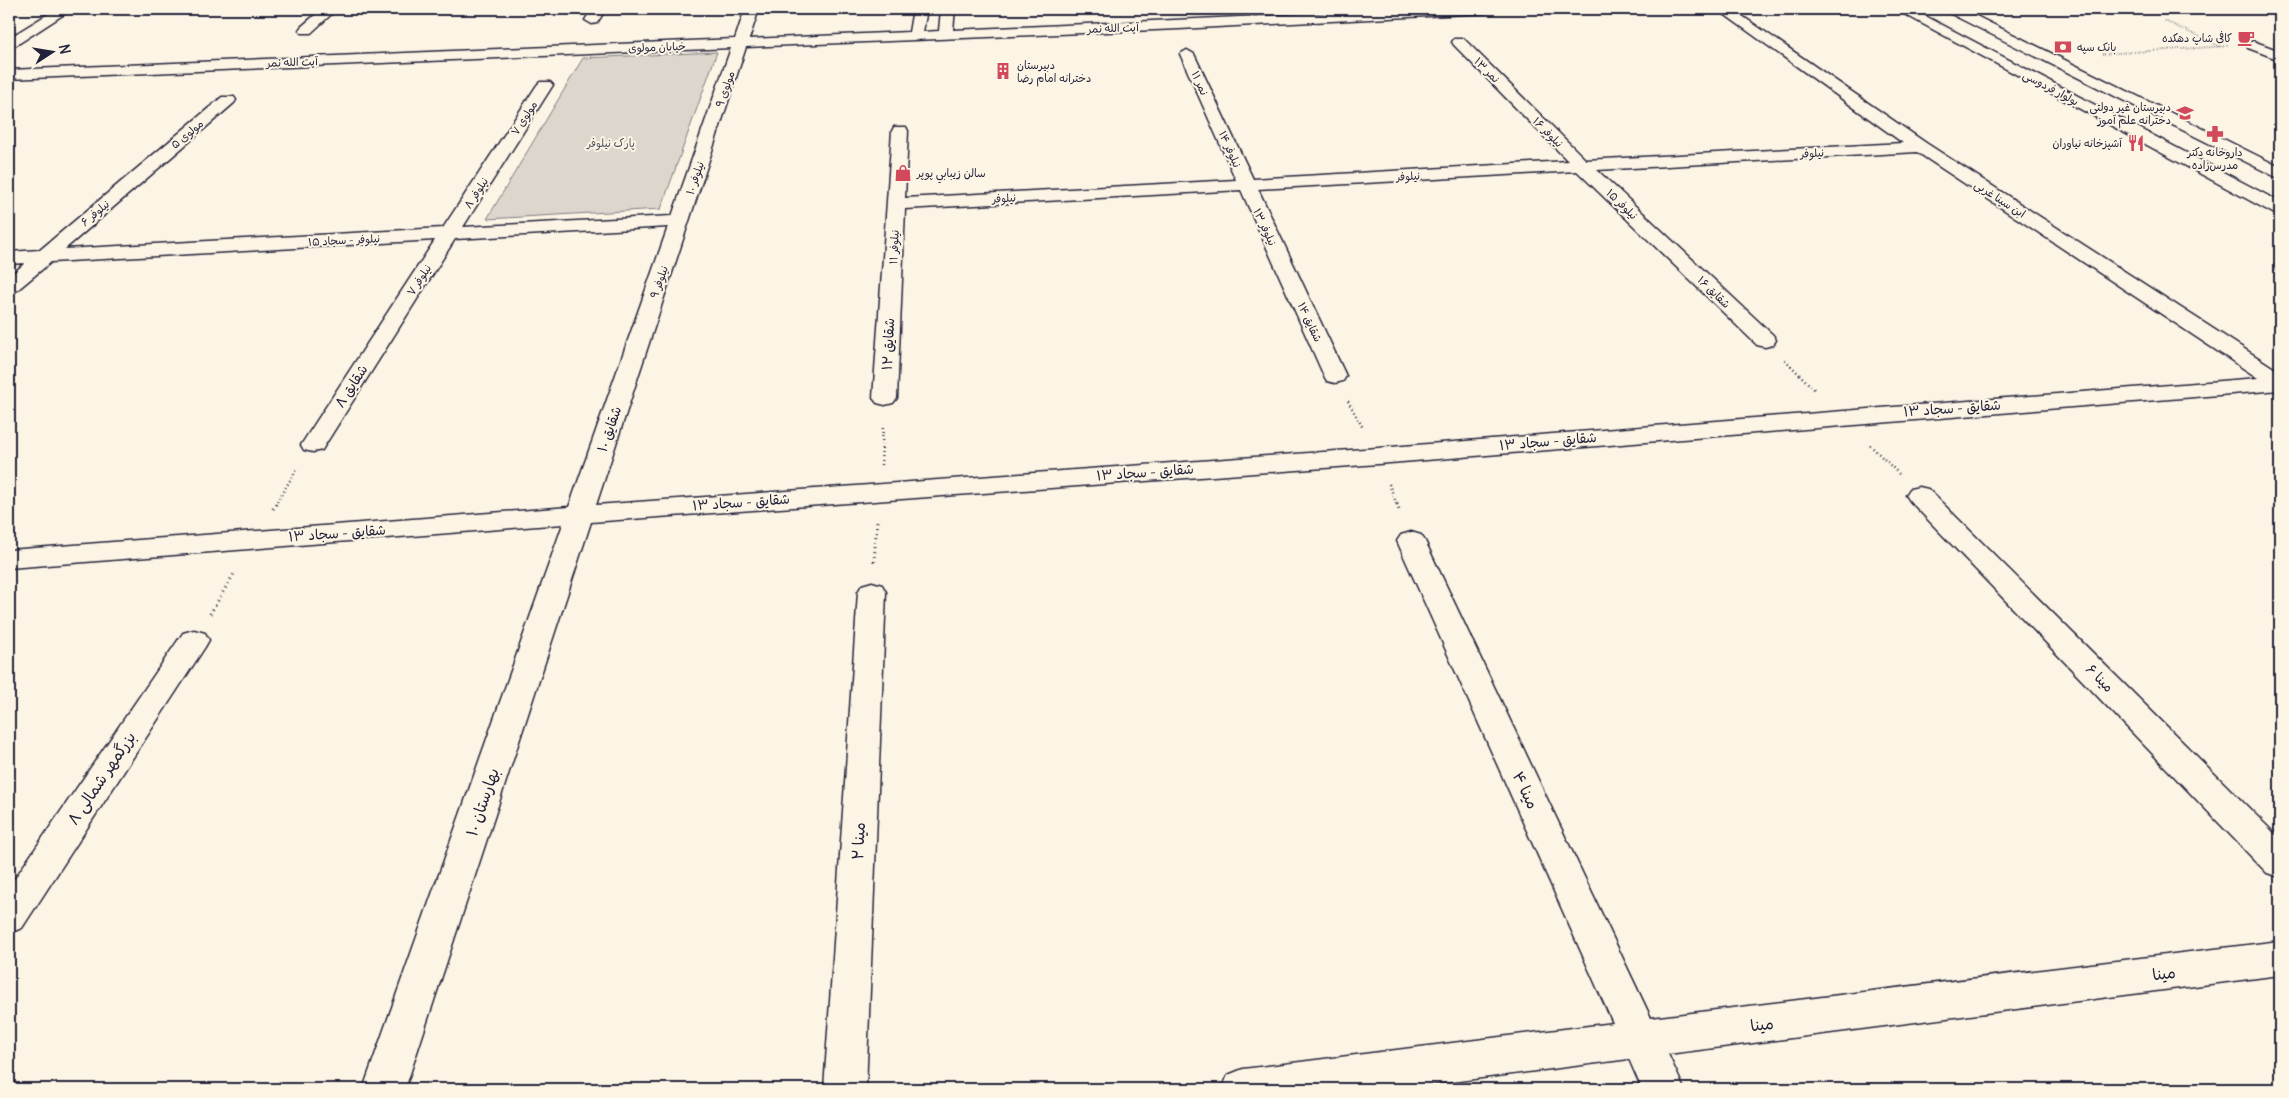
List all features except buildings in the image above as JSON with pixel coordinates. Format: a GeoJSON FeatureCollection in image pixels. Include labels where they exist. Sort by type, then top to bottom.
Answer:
{"type":"FeatureCollection","features":[{"type":"Feature","properties":{"kind":"street"},"geometry":{"type":"LineString","coordinates":[[10,44],[65,9]]}},
{"type":"Feature","properties":{"kind":"street"},"geometry":{"type":"LineString","coordinates":[[306,30],[330,9]]}},
{"type":"Feature","properties":{"kind":"street","name":"مولوی ۹"},"geometry":{"type":"LineString","coordinates":[[709,135],[752,9]]}},
{"type":"Feature","properties":{"kind":"street"},"geometry":{"type":"LineString","coordinates":[[915,36],[920,9]]}},
{"type":"Feature","properties":{"kind":"street"},"geometry":{"type":"LineString","coordinates":[[946,35],[948,9]]}},
{"type":"Feature","properties":{"kind":"street","name":"آیت الله نمر"},"geometry":{"type":"LineString","coordinates":[[740,44],[1486,9]]}},
{"type":"Feature","properties":{"kind":"street","name":"ابن سینا غربی"},"geometry":{"type":"LineString","coordinates":[[1724,9],[1920,147],[2280,382]]}},
{"type":"Feature","properties":{"kind":"street","name":"بولوار فردوسی"},"geometry":{"type":"LineString","coordinates":[[1902,9],[2280,209]]}},
{"type":"Feature","properties":{"kind":"street","name":"بولوار فردوسی"},"geometry":{"type":"LineString","coordinates":[[1952,9],[2280,174]]}},
{"type":"Feature","properties":{"kind":"street"},"geometry":{"type":"LineString","coordinates":[[1982,9],[1983,26]]}},
{"type":"Feature","properties":{"kind":"street","name":"نمر ۱۳"},"geometry":{"type":"LineString","coordinates":[[1459,42],[1514,98]]}},
{"type":"Feature","properties":{"kind":"street","name":"خیابان مولوی"},"geometry":{"type":"LineString","coordinates":[[574,50],[740,44]]}},
{"type":"Feature","properties":{"kind":"street"},"geometry":{"type":"LineString","coordinates":[[2253,45],[2280,45]]}},
{"type":"Feature","properties":{"kind":"street"},"geometry":{"type":"LineString","coordinates":[[2253,45],[2280,56]]}},
{"type":"Feature","properties":{"kind":"street","name":"آیت الله نمر"},"geometry":{"type":"LineString","coordinates":[[9,74],[574,50]]}},
{"type":"Feature","properties":{"kind":"street","name":"نمر ۱۱"},"geometry":{"type":"LineString","coordinates":[[1187,54],[1213,112]]}},
{"type":"Feature","properties":{"kind":"street","name":"مولوی ۷"},"geometry":{"type":"LineString","coordinates":[[503,151],[546,85]]}},
{"type":"Feature","properties":{"kind":"street","name":"نیلوفر ۱۶"},"geometry":{"type":"LineString","coordinates":[[1514,98],[1582,166]]}},
{"type":"Feature","properties":{"kind":"street","name":"مولوی ۵"},"geometry":{"type":"LineString","coordinates":[[147,169],[228,100]]}},
{"type":"Feature","properties":{"kind":"street","name":"نیلوفر ۱۴"},"geometry":{"type":"LineString","coordinates":[[1213,112],[1246,185]]}},
{"type":"Feature","properties":{"kind":"street","name":"نیلوفر ۱۱"},"geometry":{"type":"LineString","coordinates":[[891,289],[900,131]]}},
{"type":"Feature","properties":{"kind":"street","name":"نیلوفر ۱۰"},"geometry":{"type":"LineString","coordinates":[[680,221],[709,135]]}},
{"type":"Feature","properties":{"kind":"street","name":"نیلوفر"},"geometry":{"type":"LineString","coordinates":[[896,204],[1920,147]]}},
{"type":"Feature","properties":{"kind":"street","name":"نیلوفر ۸"},"geometry":{"type":"LineString","coordinates":[[449,234],[503,151]]}},
{"type":"Feature","properties":{"kind":"street","name":"نیلوفر ۱۵"},"geometry":{"type":"LineString","coordinates":[[1582,166],[1663,243]]}},
{"type":"Feature","properties":{"kind":"street","name":"نیلوفر ۶"},"geometry":{"type":"LineString","coordinates":[[9,287],[147,169]]}},
{"type":"Feature","properties":{"kind":"street","name":"نیلوفر ۱۳"},"geometry":{"type":"LineString","coordinates":[[1246,185],[1285,269]]}},
{"type":"Feature","properties":{"kind":"street","name":"نیلوفر - سجاد ۱۵"},"geometry":{"type":"LineString","coordinates":[[9,258],[680,221]]}},
{"type":"Feature","properties":{"kind":"street","name":"نیلوفر ۹"},"geometry":{"type":"LineString","coordinates":[[638,343],[680,221]]}},
{"type":"Feature","properties":{"kind":"street","name":"نیلوفر ۷"},"geometry":{"type":"LineString","coordinates":[[389,326],[449,234]]}},
{"type":"Feature","properties":{"kind":"street","name":"شقایق ۱۶"},"geometry":{"type":"LineString","coordinates":[[1663,243],[1765,340]]}},
{"type":"Feature","properties":{"kind":"street","name":"شقایق ۱۴"},"geometry":{"type":"LineString","coordinates":[[1285,269],[1335,376]]}},
{"type":"Feature","properties":{"kind":"street","name":"شقایق ۱۲"},"geometry":{"type":"LineString","coordinates":[[885,398],[891,289]]}},
{"type":"Feature","properties":{"kind":"street","name":"شقایق ۸"},"geometry":{"type":"LineString","coordinates":[[313,445],[389,326]]}},
{"type":"Feature","properties":{"kind":"street","name":"شقایق ۱۰"},"geometry":{"type":"LineString","coordinates":[[580,514],[638,343]]}},
{"type":"Feature","properties":{"kind":"street","name":"شقایق - سجاد ۱۳"},"geometry":{"type":"LineString","coordinates":[[9,559],[580,514],[1378,456],[2280,382]]}},
{"type":"Feature","properties":{"kind":"street","name":"مینا ۶"},"geometry":{"type":"LineString","coordinates":[[1919,495],[2280,862]]}},
{"type":"Feature","properties":{"kind":"street","name":"بهارستان ۱۰"},"geometry":{"type":"LineString","coordinates":[[384,1089],[580,514]]}},
{"type":"Feature","properties":{"kind":"street","name":"مینا ۴"},"geometry":{"type":"LineString","coordinates":[[1412,541],[1663,1089]]}},
{"type":"Feature","properties":{"kind":"street","name":"مینا ۲"},"geometry":{"type":"LineString","coordinates":[[844,1089],[872,592]]}},
{"type":"Feature","properties":{"kind":"street","name":"بزرگمهر شمالی ۸"},"geometry":{"type":"LineString","coordinates":[[9,916],[194,640]]}},
{"type":"Feature","properties":{"kind":"street","name":"مینا"},"geometry":{"type":"LineString","coordinates":[[1243,1089],[2280,958]]}},
{"type":"Feature","properties":{"kind":"path"},"geometry":{"type":"LineString","coordinates":[[2165,21],[2219,47]]}},
{"type":"Feature","properties":{"kind":"path"},"geometry":{"type":"LineString","coordinates":[[2047,58],[2253,45]]}},
{"type":"Feature","properties":{"kind":"green space","name":"پارک نیلوفر"},"geometry":{"type":"Polygon","coordinates":[[[717,52],[661,209],[487,219],[583,58],[717,52]]]}},
{"type":"Feature","properties":{"kind":"place","name":"کافی شاپ دهکده"},"geometry":{"type":"Point","coordinates":[2246,38]}},
{"type":"Feature","properties":{"kind":"place","name":"بانک سپه"},"geometry":{"type":"Point","coordinates":[2063,47]}},
{"type":"Feature","properties":{"kind":"place","name":"دبیرستان دخترانه امام رضا"},"geometry":{"type":"Point","coordinates":[1003,71]}},
{"type":"Feature","properties":{"kind":"place","name":"دبیرستان غیر دولتی دخترانه علم آموز"},"geometry":{"type":"Point","coordinates":[2185,113]}},
{"type":"Feature","properties":{"kind":"place","name":"داروخانه دکتر مدرس‌زاده"},"geometry":{"type":"Point","coordinates":[2215,134]}},
{"type":"Feature","properties":{"kind":"place","name":"آشپزخانه نیاوران"},"geometry":{"type":"Point","coordinates":[2136,143]}},
{"type":"Feature","properties":{"kind":"place","name":"سالن زيبابي پوپر"},"geometry":{"type":"Point","coordinates":[903,173]}}]}
